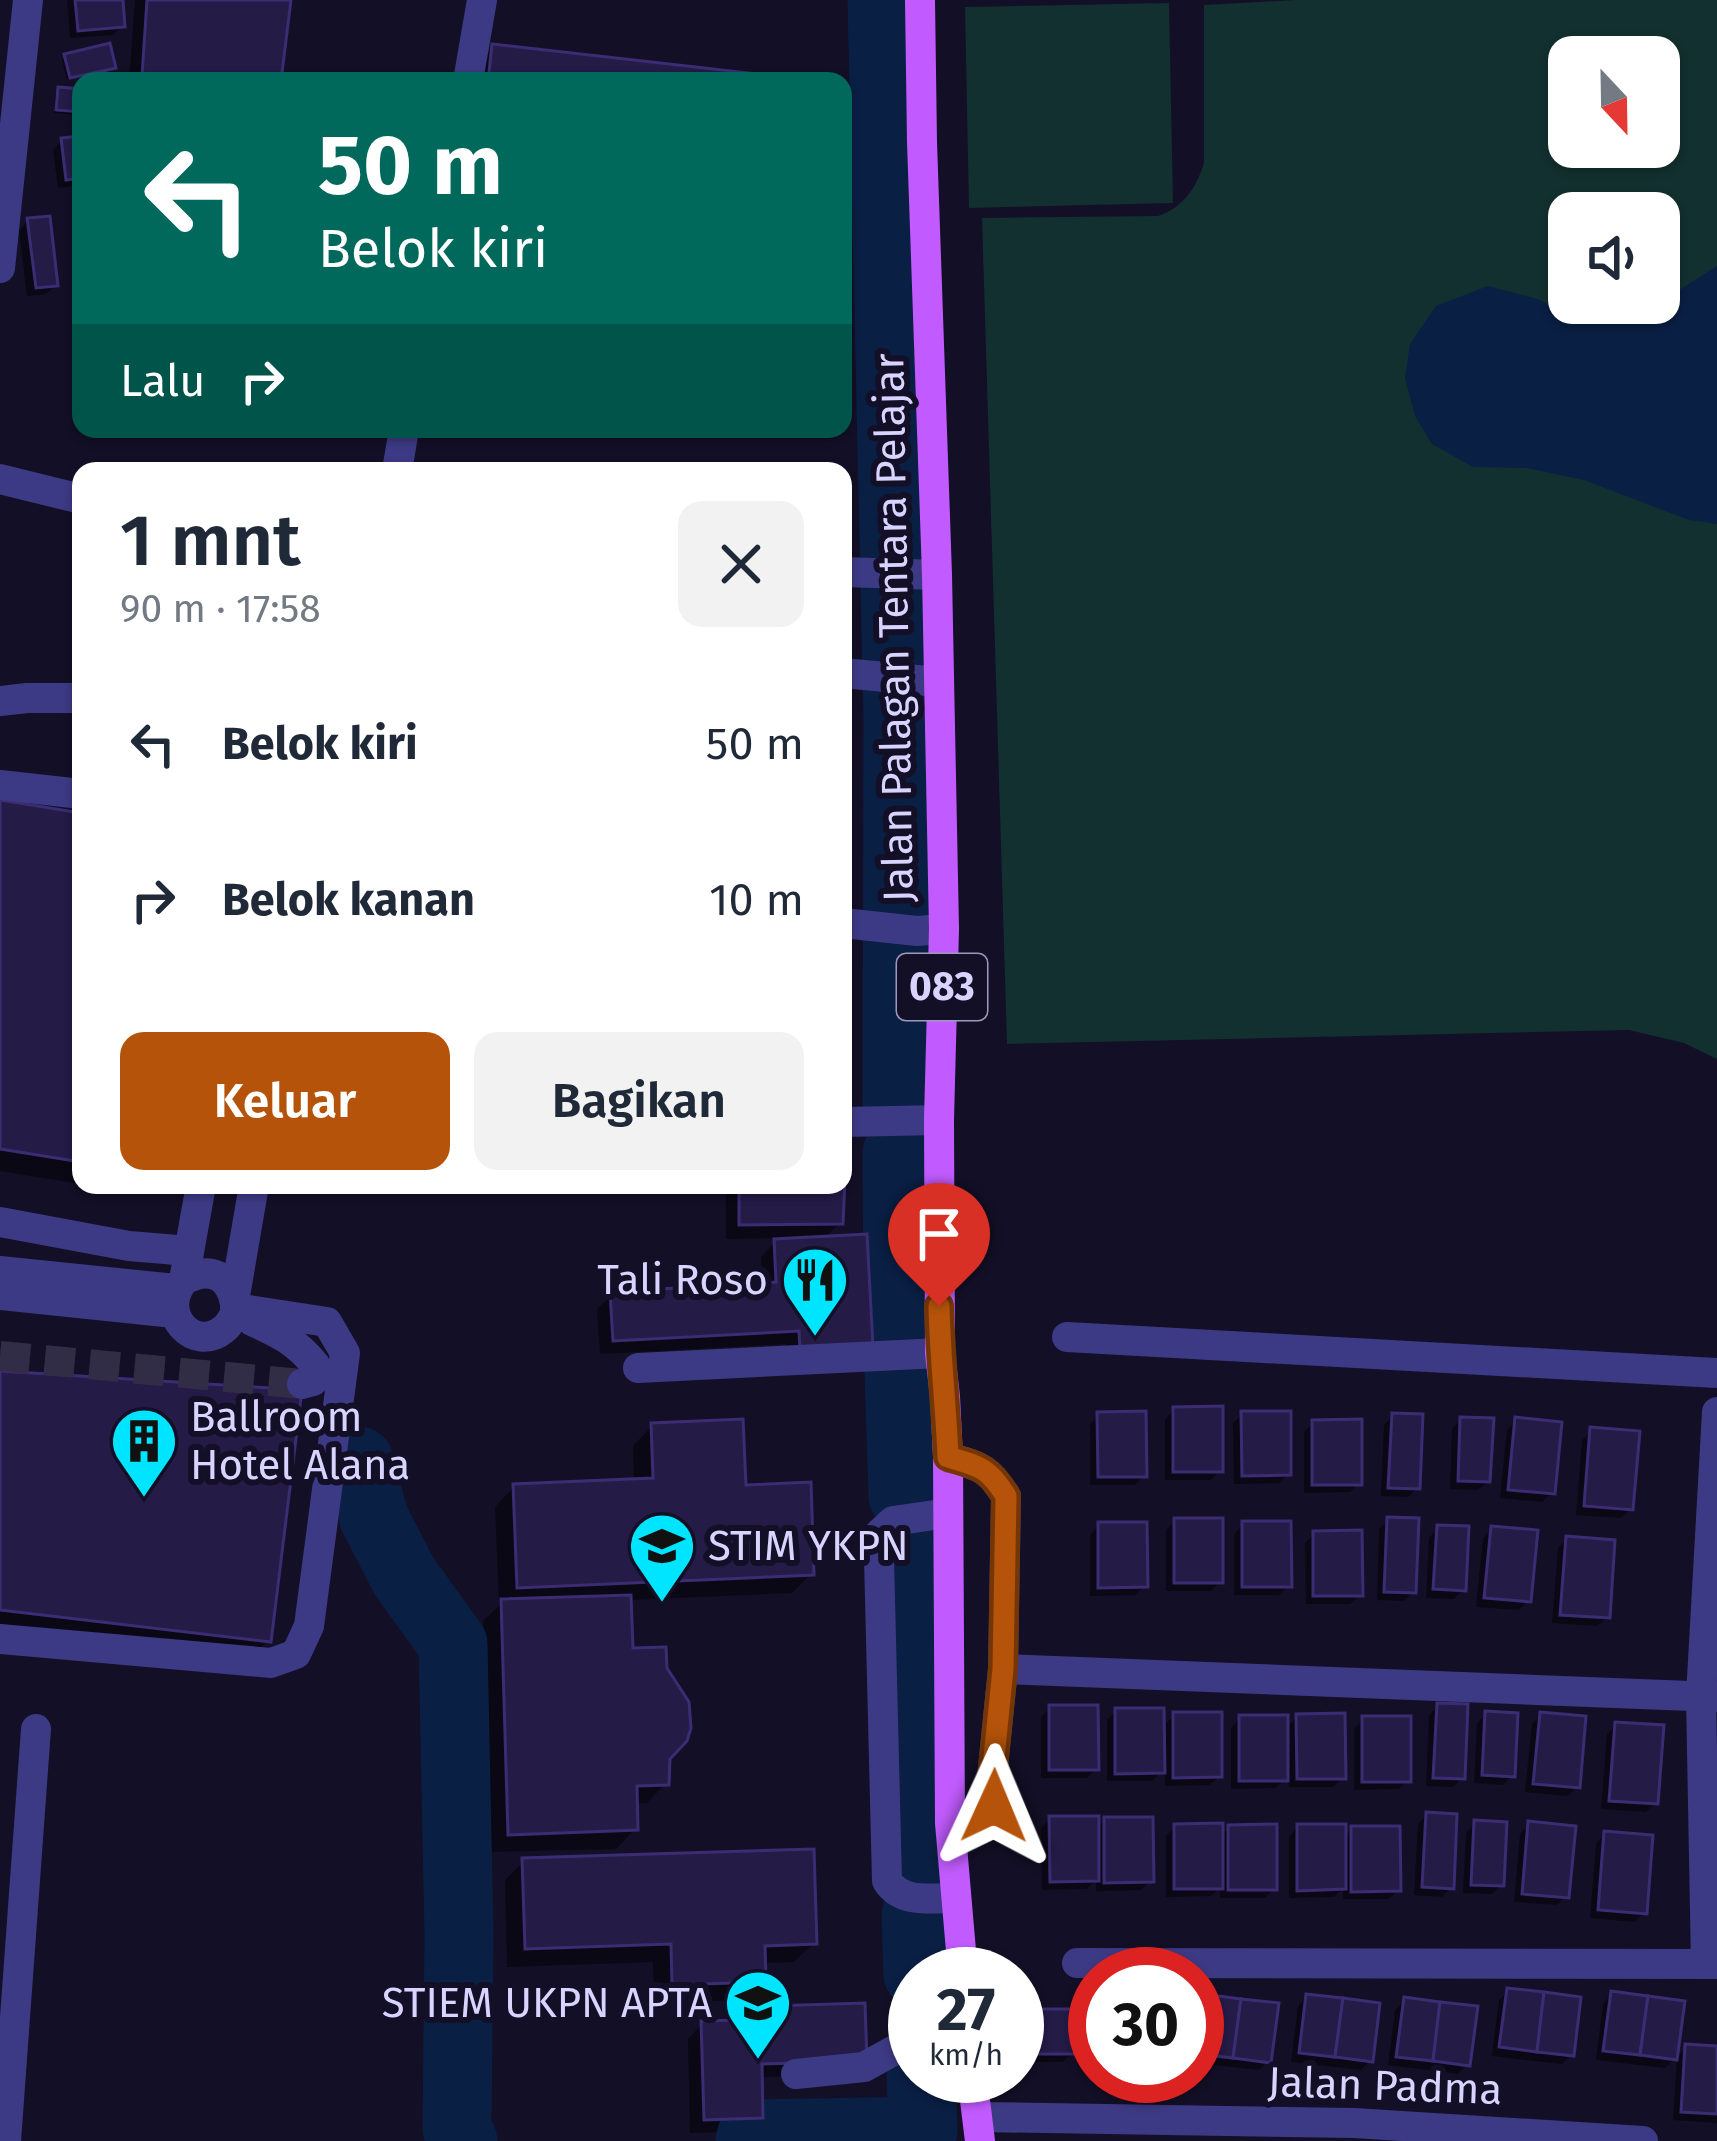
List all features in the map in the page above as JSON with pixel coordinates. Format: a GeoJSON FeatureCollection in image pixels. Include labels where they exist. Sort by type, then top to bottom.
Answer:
{"type":"FeatureCollection","features":[{"type":"Feature","properties":{"kind":"main road","name":"Jalan Palagan Tentara Pelajar"},"geometry":{"type":"LineString","coordinates":[[920,0],[928,575],[917,929],[939,1120],[940,1353],[948,1457],[950,1823],[961,1947]]}},
{"type":"Feature","properties":{"kind":"street"},"geometry":{"type":"LineString","coordinates":[[0,268],[28,0]]}},
{"type":"Feature","properties":{"kind":"street"},"geometry":{"type":"LineString","coordinates":[[470,72],[482,0]]}},
{"type":"Feature","properties":{"kind":"street"},"geometry":{"type":"LineString","coordinates":[[0,478],[72,497]]}},
{"type":"Feature","properties":{"kind":"street"},"geometry":{"type":"LineString","coordinates":[[852,572],[928,575]]}},
{"type":"Feature","properties":{"kind":"street"},"geometry":{"type":"LineString","coordinates":[[852,674],[925,681]]}},
{"type":"Feature","properties":{"kind":"street"},"geometry":{"type":"LineString","coordinates":[[0,701],[72,698]]}},
{"type":"Feature","properties":{"kind":"street"},"geometry":{"type":"LineString","coordinates":[[0,785],[72,793]]}},
{"type":"Feature","properties":{"kind":"street"},"geometry":{"type":"LineString","coordinates":[[852,923],[917,929]]}},
{"type":"Feature","properties":{"kind":"street"},"geometry":{"type":"LineString","coordinates":[[852,1122],[939,1120]]}},
{"type":"Feature","properties":{"kind":"street"},"geometry":{"type":"LineString","coordinates":[[199,1194],[181,1284],[179,1324],[201,1336],[224,1329],[235,1306],[253,1194]]}},
{"type":"Feature","properties":{"kind":"street"},"geometry":{"type":"LineString","coordinates":[[0,1222],[129,1246],[181,1284]]}},
{"type":"Feature","properties":{"kind":"street"},"geometry":{"type":"LineString","coordinates":[[0,1271],[181,1284]]}},
{"type":"Feature","properties":{"kind":"street"},"geometry":{"type":"LineString","coordinates":[[0,1295],[181,1284],[196,1274],[208,1273],[229,1285],[235,1306],[290,1337],[305,1352],[316,1366],[313,1381],[302,1384]]}},
{"type":"Feature","properties":{"kind":"street"},"geometry":{"type":"LineString","coordinates":[[0,1639],[271,1664],[296,1654],[309,1626],[345,1353],[328,1322],[235,1306]]}},
{"type":"Feature","properties":{"kind":"street"},"geometry":{"type":"LineString","coordinates":[[1067,1337],[1717,1372]]}},
{"type":"Feature","properties":{"kind":"street"},"geometry":{"type":"LineString","coordinates":[[638,1368],[940,1353]]}},
{"type":"Feature","properties":{"kind":"street"},"geometry":{"type":"LineString","coordinates":[[1224,1963],[1712,1964],[1709,1697],[1717,1412]]}},
{"type":"Feature","properties":{"kind":"street"},"geometry":{"type":"LineString","coordinates":[[948,1457],[983,1467],[1006,1496],[1003,1669],[992,1777],[994,1806],[987,1820],[950,1823]]}},
{"type":"Feature","properties":{"kind":"street"},"geometry":{"type":"LineString","coordinates":[[948,1513],[893,1521],[879,1534],[879,1558],[887,1881],[905,1897],[956,1898]]}},
{"type":"Feature","properties":{"kind":"street"},"geometry":{"type":"LineString","coordinates":[[1003,1669],[1709,1697]]}},
{"type":"Feature","properties":{"kind":"street"},"geometry":{"type":"LineString","coordinates":[[6,2141],[36,1729]]}},
{"type":"Feature","properties":{"kind":"street"},"geometry":{"type":"LineString","coordinates":[[796,2074],[864,2067],[888,2052]]}},
{"type":"Feature","properties":{"kind":"street","name":"Jalan Padma"},"geometry":{"type":"LineString","coordinates":[[979,2129],[1354,2132],[1643,2141]]}},
{"type":"Feature","properties":{"kind":"green space"},"geometry":{"type":"Polygon","coordinates":[[[1296,0],[1717,0],[1717,1059],[1684,1043],[1629,1030],[1007,1044],[982,218],[1158,216],[1182,202],[1204,163],[1204,5],[1296,0]]]}},
{"type":"Feature","properties":{"kind":"green space"},"geometry":{"type":"Polygon","coordinates":[[[1169,3],[1173,203],[969,208],[965,7],[1169,3]]]}},
{"type":"Feature","properties":{"kind":"water"},"geometry":{"type":"Polygon","coordinates":[[[1717,266],[1717,524],[1689,520],[1584,480],[1527,468],[1473,467],[1432,444],[1415,416],[1405,378],[1410,344],[1436,306],[1488,286],[1548,304],[1548,324],[1680,324],[1680,290],[1717,266]]]}},
{"type":"Feature","properties":{"kind":"building"},"geometry":{"type":"Polygon","coordinates":[[[75,0],[123,0],[125,27],[78,31],[75,0]]]}},
{"type":"Feature","properties":{"kind":"building"},"geometry":{"type":"Polygon","coordinates":[[[147,0],[291,0],[282,72],[142,72],[147,0]]]}},
{"type":"Feature","properties":{"kind":"building"},"geometry":{"type":"Polygon","coordinates":[[[110,43],[116,68],[72,72],[70,78],[64,54],[110,43]]]}},
{"type":"Feature","properties":{"kind":"building"},"geometry":{"type":"Polygon","coordinates":[[[492,44],[739,72],[489,72],[492,44]]]}},
{"type":"Feature","properties":{"kind":"building"},"geometry":{"type":"Polygon","coordinates":[[[58,87],[72,88],[72,111],[56,110],[58,87]]]}},
{"type":"Feature","properties":{"kind":"building"},"geometry":{"type":"Polygon","coordinates":[[[72,137],[72,179],[66,180],[61,138],[72,137]]]}},
{"type":"Feature","properties":{"kind":"building"},"geometry":{"type":"Polygon","coordinates":[[[50,216],[58,286],[36,288],[27,218],[50,216]]]}},
{"type":"Feature","properties":{"kind":"building"},"geometry":{"type":"Polygon","coordinates":[[[0,800],[72,812],[72,1161],[0,1149],[0,800]]]}},
{"type":"Feature","properties":{"kind":"building"},"geometry":{"type":"Polygon","coordinates":[[[739,1194],[844,1194],[843,1224],[739,1225],[739,1194]]]}},
{"type":"Feature","properties":{"kind":"building"},"geometry":{"type":"Polygon","coordinates":[[[867,1234],[873,1347],[800,1351],[799,1331],[613,1341],[610,1292],[776,1282],[774,1239],[867,1234]]]}},
{"type":"Feature","properties":{"kind":"building","name":"Ballroom Hotel Alana"},"geometry":{"type":"Polygon","coordinates":[[[0,1371],[302,1390],[271,1642],[0,1610],[0,1371]]]}},
{"type":"Feature","properties":{"kind":"building"},"geometry":{"type":"Polygon","coordinates":[[[1223,1406],[1223,1472],[1173,1472],[1173,1407],[1223,1406]]]}},
{"type":"Feature","properties":{"kind":"building"},"geometry":{"type":"Polygon","coordinates":[[[1146,1411],[1147,1477],[1098,1477],[1097,1412],[1146,1411]]]}},
{"type":"Feature","properties":{"kind":"building"},"geometry":{"type":"Polygon","coordinates":[[[1241,1411],[1291,1411],[1291,1475],[1242,1476],[1241,1411]]]}},
{"type":"Feature","properties":{"kind":"building"},"geometry":{"type":"Polygon","coordinates":[[[1392,1413],[1423,1414],[1420,1489],[1388,1488],[1392,1413]]]}},
{"type":"Feature","properties":{"kind":"building"},"geometry":{"type":"Polygon","coordinates":[[[1460,1417],[1494,1418],[1490,1482],[1458,1481],[1460,1417]]]}},
{"type":"Feature","properties":{"kind":"building"},"geometry":{"type":"Polygon","coordinates":[[[1515,1417],[1562,1422],[1555,1494],[1508,1490],[1515,1417]]]}},
{"type":"Feature","properties":{"kind":"building"},"geometry":{"type":"Polygon","coordinates":[[[743,1419],[746,1485],[811,1482],[814,1575],[517,1588],[513,1484],[653,1478],[651,1423],[743,1419]]]}},
{"type":"Feature","properties":{"kind":"building"},"geometry":{"type":"Polygon","coordinates":[[[1362,1419],[1362,1485],[1312,1485],[1312,1420],[1362,1419]]]}},
{"type":"Feature","properties":{"kind":"building"},"geometry":{"type":"Polygon","coordinates":[[[1590,1427],[1640,1431],[1633,1510],[1584,1506],[1590,1427]]]}},
{"type":"Feature","properties":{"kind":"building"},"geometry":{"type":"Polygon","coordinates":[[[1387,1517],[1419,1518],[1416,1593],[1384,1592],[1387,1517]]]}},
{"type":"Feature","properties":{"kind":"building"},"geometry":{"type":"Polygon","coordinates":[[[1174,1518],[1223,1518],[1223,1583],[1174,1583],[1174,1518]]]}},
{"type":"Feature","properties":{"kind":"building"},"geometry":{"type":"Polygon","coordinates":[[[1242,1521],[1291,1521],[1292,1587],[1242,1587],[1242,1521]]]}},
{"type":"Feature","properties":{"kind":"building"},"geometry":{"type":"Polygon","coordinates":[[[1098,1522],[1147,1522],[1148,1587],[1098,1588],[1098,1522]]]}},
{"type":"Feature","properties":{"kind":"building"},"geometry":{"type":"Polygon","coordinates":[[[1437,1525],[1469,1526],[1466,1591],[1433,1589],[1437,1525]]]}},
{"type":"Feature","properties":{"kind":"building"},"geometry":{"type":"Polygon","coordinates":[[[1491,1526],[1538,1530],[1531,1602],[1484,1598],[1491,1526]]]}},
{"type":"Feature","properties":{"kind":"building"},"geometry":{"type":"Polygon","coordinates":[[[1362,1530],[1363,1596],[1313,1596],[1313,1531],[1362,1530]]]}},
{"type":"Feature","properties":{"kind":"building"},"geometry":{"type":"Polygon","coordinates":[[[1566,1536],[1615,1540],[1610,1618],[1560,1615],[1566,1536]]]}},
{"type":"Feature","properties":{"kind":"building"},"geometry":{"type":"Polygon","coordinates":[[[631,1595],[633,1648],[666,1647],[667,1668],[689,1702],[691,1728],[687,1741],[670,1759],[669,1785],[637,1786],[638,1830],[508,1835],[501,1599],[631,1595]]]}},
{"type":"Feature","properties":{"kind":"building"},"geometry":{"type":"Polygon","coordinates":[[[1437,1703],[1468,1704],[1465,1779],[1433,1778],[1437,1703]]]}},
{"type":"Feature","properties":{"kind":"building"},"geometry":{"type":"Polygon","coordinates":[[[1049,1705],[1098,1705],[1099,1770],[1049,1770],[1049,1705]]]}},
{"type":"Feature","properties":{"kind":"building"},"geometry":{"type":"Polygon","coordinates":[[[1115,1708],[1164,1708],[1165,1773],[1115,1774],[1115,1708]]]}},
{"type":"Feature","properties":{"kind":"building"},"geometry":{"type":"Polygon","coordinates":[[[1485,1711],[1518,1713],[1515,1777],[1482,1775],[1485,1711]]]}},
{"type":"Feature","properties":{"kind":"building"},"geometry":{"type":"Polygon","coordinates":[[[1173,1712],[1222,1712],[1222,1777],[1173,1778],[1173,1712]]]}},
{"type":"Feature","properties":{"kind":"building"},"geometry":{"type":"Polygon","coordinates":[[[1540,1712],[1586,1716],[1580,1788],[1533,1784],[1540,1712]]]}},
{"type":"Feature","properties":{"kind":"building"},"geometry":{"type":"Polygon","coordinates":[[[1345,1713],[1346,1779],[1297,1779],[1296,1714],[1345,1713]]]}},
{"type":"Feature","properties":{"kind":"building"},"geometry":{"type":"Polygon","coordinates":[[[1239,1715],[1288,1715],[1288,1781],[1239,1781],[1239,1715]]]}},
{"type":"Feature","properties":{"kind":"building"},"geometry":{"type":"Polygon","coordinates":[[[1362,1716],[1411,1716],[1411,1782],[1362,1782],[1362,1716]]]}},
{"type":"Feature","properties":{"kind":"building"},"geometry":{"type":"Polygon","coordinates":[[[1615,1722],[1664,1725],[1658,1804],[1609,1801],[1615,1722]]]}},
{"type":"Feature","properties":{"kind":"building"},"geometry":{"type":"Polygon","coordinates":[[[1426,1812],[1457,1814],[1454,1889],[1422,1887],[1426,1812]]]}},
{"type":"Feature","properties":{"kind":"building"},"geometry":{"type":"Polygon","coordinates":[[[1049,1816],[1099,1816],[1099,1881],[1050,1882],[1049,1816]]]}},
{"type":"Feature","properties":{"kind":"building"},"geometry":{"type":"Polygon","coordinates":[[[1104,1817],[1153,1817],[1154,1882],[1104,1883],[1104,1817]]]}},
{"type":"Feature","properties":{"kind":"building"},"geometry":{"type":"Polygon","coordinates":[[[1474,1820],[1507,1822],[1504,1886],[1471,1885],[1474,1820]]]}},
{"type":"Feature","properties":{"kind":"building"},"geometry":{"type":"Polygon","coordinates":[[[1528,1821],[1576,1826],[1569,1898],[1522,1894],[1528,1821]]]}},
{"type":"Feature","properties":{"kind":"building"},"geometry":{"type":"Polygon","coordinates":[[[1223,1823],[1223,1889],[1174,1889],[1174,1824],[1223,1823]]]}},
{"type":"Feature","properties":{"kind":"building"},"geometry":{"type":"Polygon","coordinates":[[[1277,1824],[1277,1890],[1228,1890],[1228,1825],[1277,1824]]]}},
{"type":"Feature","properties":{"kind":"building"},"geometry":{"type":"Polygon","coordinates":[[[1297,1824],[1346,1824],[1346,1889],[1297,1891],[1297,1824]]]}},
{"type":"Feature","properties":{"kind":"building"},"geometry":{"type":"Polygon","coordinates":[[[1351,1826],[1400,1826],[1401,1891],[1351,1892],[1351,1826]]]}},
{"type":"Feature","properties":{"kind":"building"},"geometry":{"type":"Polygon","coordinates":[[[1604,1831],[1653,1835],[1647,1914],[1598,1910],[1604,1831]]]}},
{"type":"Feature","properties":{"kind":"building"},"geometry":{"type":"Polygon","coordinates":[[[814,1849],[817,1944],[765,1946],[766,1982],[672,1985],[671,1944],[525,1949],[522,1858],[814,1849]]]}},
{"type":"Feature","properties":{"kind":"building"},"geometry":{"type":"Polygon","coordinates":[[[1507,1988],[1544,1992],[1537,2052],[1499,2047],[1507,1988]]]}},
{"type":"Feature","properties":{"kind":"building"},"geometry":{"type":"Polygon","coordinates":[[[1611,1991],[1648,1996],[1640,2055],[1603,2051],[1611,1991]]]}},
{"type":"Feature","properties":{"kind":"building"},"geometry":{"type":"Polygon","coordinates":[[[1544,1992],[1581,1997],[1574,2056],[1537,2052],[1544,1992]]]}},
{"type":"Feature","properties":{"kind":"building"},"geometry":{"type":"Polygon","coordinates":[[[1306,1994],[1343,1998],[1335,2057],[1299,2053],[1306,1994]]]}},
{"type":"Feature","properties":{"kind":"building"},"geometry":{"type":"Polygon","coordinates":[[[1648,1996],[1685,2001],[1677,2060],[1640,2055],[1648,1996]]]}},
{"type":"Feature","properties":{"kind":"building"},"geometry":{"type":"Polygon","coordinates":[[[1224,1997],[1241,1999],[1233,2058],[1224,2057],[1224,1997]]]}},
{"type":"Feature","properties":{"kind":"building"},"geometry":{"type":"Polygon","coordinates":[[[1404,1997],[1440,2002],[1433,2061],[1396,2057],[1404,1997]]]}},
{"type":"Feature","properties":{"kind":"building"},"geometry":{"type":"Polygon","coordinates":[[[1343,1998],[1380,2003],[1373,2062],[1335,2057],[1343,1998]]]}},
{"type":"Feature","properties":{"kind":"building"},"geometry":{"type":"Polygon","coordinates":[[[1241,1999],[1279,2003],[1271,2063],[1233,2058],[1241,1999]]]}},
{"type":"Feature","properties":{"kind":"building"},"geometry":{"type":"Polygon","coordinates":[[[1440,2002],[1478,2006],[1470,2066],[1433,2061],[1440,2002]]]}},
{"type":"Feature","properties":{"kind":"building","name":"STIEM UKPN APTA"},"geometry":{"type":"Polygon","coordinates":[[[865,2003],[867,2061],[762,2064],[763,2118],[704,2120],[701,2021],[739,2020],[738,2007],[865,2003]]]}},
{"type":"Feature","properties":{"kind":"building"},"geometry":{"type":"Polygon","coordinates":[[[1044,2009],[1068,2009],[1068,2054],[1044,2054],[1044,2009]]]}},
{"type":"Feature","properties":{"kind":"building"},"geometry":{"type":"Polygon","coordinates":[[[1685,2044],[1717,2046],[1717,2114],[1681,2112],[1685,2044]]]}},
{"type":"Feature","properties":{"kind":"waterway"},"geometry":{"type":"LineString","coordinates":[[882,0],[898,720],[897,1103]]}},
{"type":"Feature","properties":{"kind":"waterway"},"geometry":{"type":"LineString","coordinates":[[897,1153],[898,1336]]}},
{"type":"Feature","properties":{"kind":"waterway"},"geometry":{"type":"LineString","coordinates":[[899,1373],[903,1496]]}},
{"type":"Feature","properties":{"kind":"waterway"},"geometry":{"type":"LineString","coordinates":[[359,1461],[374,1518],[404,1576],[453,1644],[459,1934],[457,2129],[463,2141]]}},
{"type":"Feature","properties":{"kind":"waterway"},"geometry":{"type":"LineString","coordinates":[[904,1537],[915,1873]]}},
{"type":"Feature","properties":{"kind":"waterway"},"geometry":{"type":"LineString","coordinates":[[916,1915],[917,1947]]}},
{"type":"Feature","properties":{"kind":"waterway"},"geometry":{"type":"LineString","coordinates":[[750,2141],[752,2134],[923,2131],[922,2103]]}},
{"type":"Feature","properties":{"kind":"tunnel"},"geometry":{"type":"LineString","coordinates":[[0,1356],[302,1384]]}},
{"type":"Feature","properties":{"kind":"place","name":"Tali Roso"},"geometry":{"type":"Point","coordinates":[815,1339]}},
{"type":"Feature","properties":{"kind":"place","name":"Ballroom Hotel Alana"},"geometry":{"type":"Point","coordinates":[144,1500]}},
{"type":"Feature","properties":{"kind":"place","name":"STIM YKPN"},"geometry":{"type":"Point","coordinates":[662,1605]}},
{"type":"Feature","properties":{"kind":"place","name":"STIEM UKPN APTA"},"geometry":{"type":"Point","coordinates":[758,2062]}},
{"type":"Feature","properties":{"kind":"route"},"geometry":{"type":"LineString","coordinates":[[939,1306],[948,1457],[983,1467],[1006,1496],[1003,1669],[992,1777],[994,1806]]}}]}
